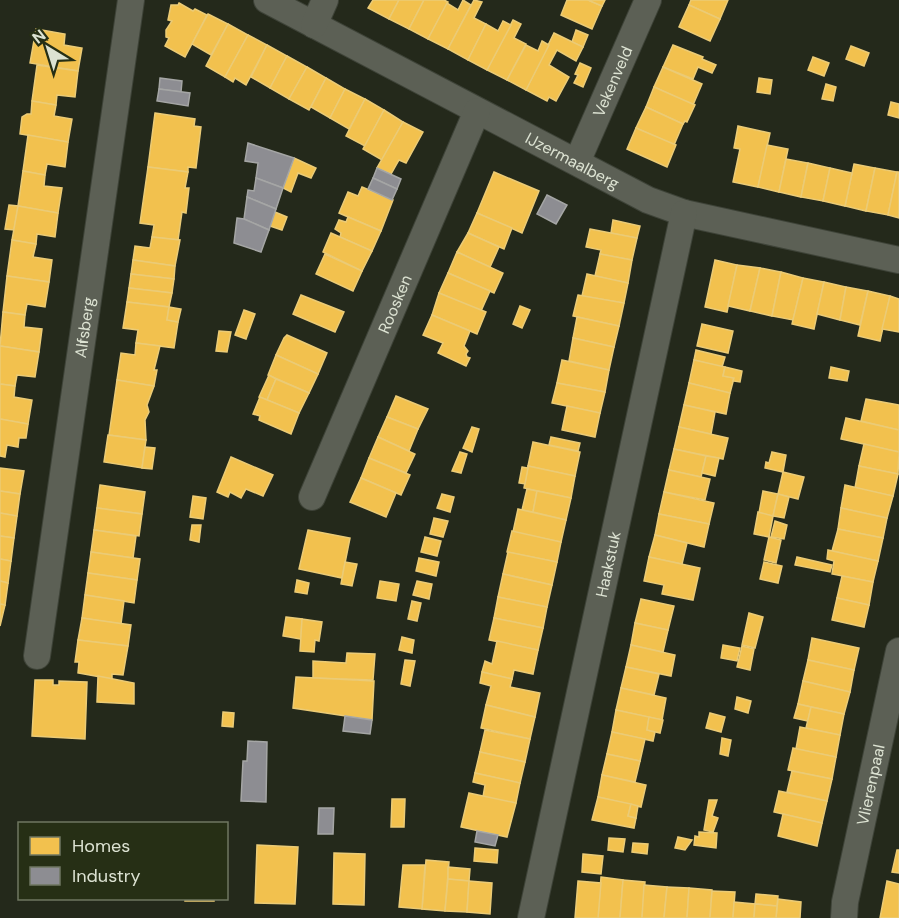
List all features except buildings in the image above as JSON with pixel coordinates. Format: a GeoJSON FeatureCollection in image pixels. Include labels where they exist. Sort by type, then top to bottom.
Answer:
{"type":"FeatureCollection","features":[{"type":"Feature","properties":{"kind":"street","name":"Alfsberg"},"geometry":{"type":"LineString","coordinates":[[37,656],[131,0]]}},
{"type":"Feature","properties":{"kind":"street","name":"IJzermaalberg"},"geometry":{"type":"LineString","coordinates":[[267,0],[648,200],[684,213],[899,260]]}},
{"type":"Feature","properties":{"kind":"street"},"geometry":{"type":"LineString","coordinates":[[314,25],[325,0]]}},
{"type":"Feature","properties":{"kind":"street","name":"Vekenveld"},"geometry":{"type":"LineString","coordinates":[[577,162],[648,0]]}},
{"type":"Feature","properties":{"kind":"street","name":"Roosken"},"geometry":{"type":"LineString","coordinates":[[312,497],[477,111]]}},
{"type":"Feature","properties":{"kind":"street","name":"Haakstuk"},"geometry":{"type":"LineString","coordinates":[[531,918],[684,213]]}},
{"type":"Feature","properties":{"kind":"street","name":"Vlierenpaal"},"geometry":{"type":"LineString","coordinates":[[844,918],[845,902],[899,651]]}}]}
